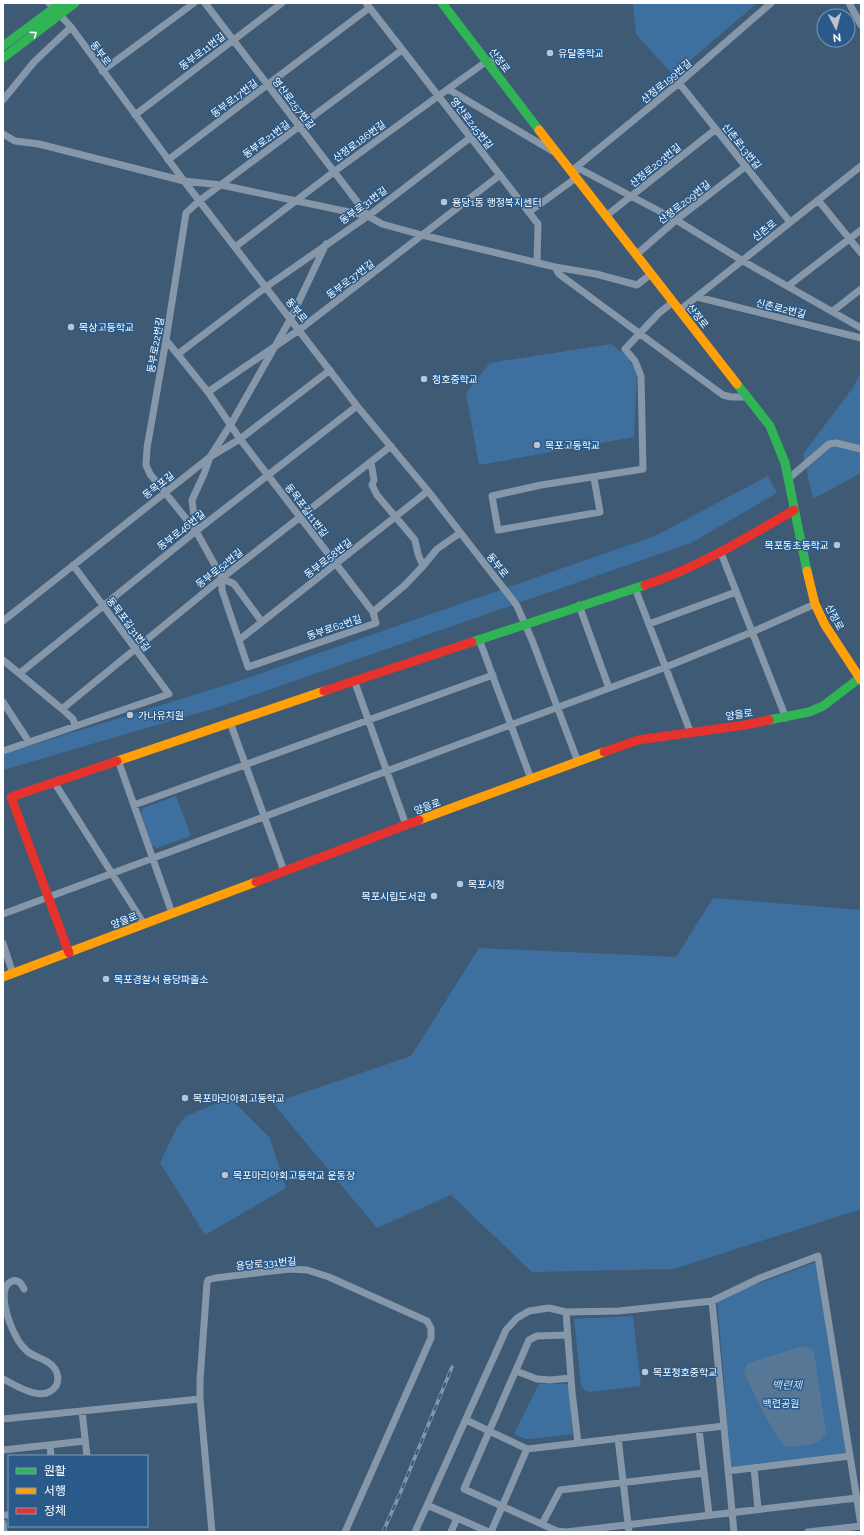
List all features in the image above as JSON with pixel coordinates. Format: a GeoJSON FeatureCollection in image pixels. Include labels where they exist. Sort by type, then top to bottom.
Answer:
{"type":"FeatureCollection","features":[{"type":"Feature","properties":{"kind":"street"},"geometry":{"type":"LineString","coordinates":[[3,46],[56,7],[75,3]]}},
{"type":"Feature","properties":{"kind":"street"},"geometry":{"type":"LineString","coordinates":[[102,71],[194,3]]}},
{"type":"Feature","properties":{"kind":"street","name":"영산로257번길"},"geometry":{"type":"LineString","coordinates":[[205,3],[368,216]]}},
{"type":"Feature","properties":{"kind":"street","name":"동부로11번길"},"geometry":{"type":"LineString","coordinates":[[135,115],[282,3]]}},
{"type":"Feature","properties":{"kind":"street","name":"산정로"},"geometry":{"type":"LineString","coordinates":[[442,3],[573,175],[766,421],[775,436],[785,463],[805,563],[816,604],[825,625],[860,679]]}},
{"type":"Feature","properties":{"kind":"street","name":"산정로199번길"},"geometry":{"type":"LineString","coordinates":[[529,212],[771,3]]}},
{"type":"Feature","properties":{"kind":"street"},"geometry":{"type":"LineString","coordinates":[[849,3],[861,25]]}},
{"type":"Feature","properties":{"kind":"street","name":"영산로245번길"},"geometry":{"type":"LineString","coordinates":[[367,5],[538,224],[537,263]]}},
{"type":"Feature","properties":{"kind":"street","name":"동부로17번길"},"geometry":{"type":"LineString","coordinates":[[168,160],[268,85],[367,5]]}},
{"type":"Feature","properties":{"kind":"street"},"geometry":{"type":"LineString","coordinates":[[3,58],[56,7]]}},
{"type":"Feature","properties":{"kind":"street","name":"동부로"},"geometry":{"type":"LineString","coordinates":[[56,7],[234,247],[291,318],[357,406],[428,491],[512,600],[525,623],[578,762]]}},
{"type":"Feature","properties":{"kind":"street"},"geometry":{"type":"LineString","coordinates":[[3,100],[34,62],[71,27]]}},
{"type":"Feature","properties":{"kind":"street","name":"동부로21번길"},"geometry":{"type":"LineString","coordinates":[[199,201],[402,50]]}},
{"type":"Feature","properties":{"kind":"street"},"geometry":{"type":"LineString","coordinates":[[487,61],[500,62]]}},
{"type":"Feature","properties":{"kind":"street","name":"산정로186번길"},"geometry":{"type":"LineString","coordinates":[[234,247],[295,200],[487,61]]}},
{"type":"Feature","properties":{"kind":"street","name":"신촌로13번길"},"geometry":{"type":"LineString","coordinates":[[679,83],[790,222]]}},
{"type":"Feature","properties":{"kind":"street"},"geometry":{"type":"LineString","coordinates":[[448,89],[556,153]]}},
{"type":"Feature","properties":{"kind":"street","name":"산정로203번길"},"geometry":{"type":"LineString","coordinates":[[606,216],[716,129]]}},
{"type":"Feature","properties":{"kind":"street"},"geometry":{"type":"LineString","coordinates":[[3,134],[15,141],[39,144],[184,181],[221,185],[368,216],[382,224],[422,235],[555,267],[596,274],[637,284],[651,274]]}},
{"type":"Feature","properties":{"kind":"street","name":"동부로31번길"},"geometry":{"type":"LineString","coordinates":[[178,354],[266,287],[368,216],[471,138]]}},
{"type":"Feature","properties":{"kind":"street","name":"산정로209번길"},"geometry":{"type":"LineString","coordinates":[[636,255],[676,220],[746,166]]}},
{"type":"Feature","properties":{"kind":"street","name":"신촌로"},"geometry":{"type":"LineString","coordinates":[[680,310],[861,166]]}},
{"type":"Feature","properties":{"kind":"street"},"geometry":{"type":"LineString","coordinates":[[573,175],[580,169],[632,196],[676,220],[742,261],[861,328]]}},
{"type":"Feature","properties":{"kind":"street","name":"동부로37번길"},"geometry":{"type":"LineString","coordinates":[[208,392],[299,330],[500,175]]}},
{"type":"Feature","properties":{"kind":"street"},"geometry":{"type":"LineString","coordinates":[[818,200],[861,253]]}},
{"type":"Feature","properties":{"kind":"street","name":"동부로22번길"},"geometry":{"type":"LineString","coordinates":[[196,531],[148,470],[146,454],[186,213],[199,201]]}},
{"type":"Feature","properties":{"kind":"street"},"geometry":{"type":"LineString","coordinates":[[788,286],[861,230]]}},
{"type":"Feature","properties":{"kind":"street"},"geometry":{"type":"LineString","coordinates":[[239,640],[222,590],[222,578],[196,531],[192,500],[210,457],[291,318],[326,244]]}},
{"type":"Feature","properties":{"kind":"street"},"geometry":{"type":"LineString","coordinates":[[555,267],[559,274],[723,395],[730,397],[748,397]]}},
{"type":"Feature","properties":{"kind":"street"},"geometry":{"type":"LineString","coordinates":[[833,311],[861,289]]}},
{"type":"Feature","properties":{"kind":"street","name":"신촌로2번길"},"geometry":{"type":"LineString","coordinates":[[697,297],[861,338]]}},
{"type":"Feature","properties":{"kind":"street"},"geometry":{"type":"LineString","coordinates":[[594,478],[600,512],[498,530],[492,496],[541,485],[594,478],[643,469],[641,376],[635,361],[625,349],[659,313],[673,302]]}},
{"type":"Feature","properties":{"kind":"street","name":"동목포길11번길"},"geometry":{"type":"LineString","coordinates":[[166,340],[208,392],[240,439],[373,612]]}},
{"type":"Feature","properties":{"kind":"street","name":"동목포길"},"geometry":{"type":"LineString","coordinates":[[3,621],[164,492],[210,457],[240,439],[330,370]]}},
{"type":"Feature","properties":{"kind":"street","name":"동부로46번길"},"geometry":{"type":"LineString","coordinates":[[20,673],[196,531],[357,406]]}},
{"type":"Feature","properties":{"kind":"street"},"geometry":{"type":"LineString","coordinates":[[788,478],[829,444],[836,443],[861,449]]}},
{"type":"Feature","properties":{"kind":"street","name":"동부로52번길"},"geometry":{"type":"LineString","coordinates":[[62,709],[222,578],[391,446]]}},
{"type":"Feature","properties":{"kind":"street"},"geometry":{"type":"LineString","coordinates":[[371,462],[374,480],[372,485],[377,495],[415,540],[418,554],[423,566]]}},
{"type":"Feature","properties":{"kind":"street","name":"동부로58번길"},"geometry":{"type":"LineString","coordinates":[[239,640],[428,491]]}},
{"type":"Feature","properties":{"kind":"street"},"geometry":{"type":"LineString","coordinates":[[69,953],[11,797],[354,680],[666,578],[721,553],[794,510]]}},
{"type":"Feature","properties":{"kind":"street","name":"동부로62번길"},"geometry":{"type":"LineString","coordinates":[[239,640],[248,667],[376,623],[373,612],[405,585],[437,550],[460,533]]}},
{"type":"Feature","properties":{"kind":"street"},"geometry":{"type":"LineString","coordinates":[[721,553],[786,718]]}},
{"type":"Feature","properties":{"kind":"street","name":"동목포길31번길"},"geometry":{"type":"LineString","coordinates":[[73,565],[169,694],[75,726]]}},
{"type":"Feature","properties":{"kind":"street"},"geometry":{"type":"LineString","coordinates":[[222,578],[234,584],[262,622]]}},
{"type":"Feature","properties":{"kind":"street"},"geometry":{"type":"LineString","coordinates":[[634,588],[690,731]]}},
{"type":"Feature","properties":{"kind":"street"},"geometry":{"type":"LineString","coordinates":[[649,624],[736,592]]}},
{"type":"Feature","properties":{"kind":"street"},"geometry":{"type":"LineString","coordinates":[[3,914],[666,667],[816,604]]}},
{"type":"Feature","properties":{"kind":"street"},"geometry":{"type":"LineString","coordinates":[[579,606],[609,688]]}},
{"type":"Feature","properties":{"kind":"street"},"geometry":{"type":"LineString","coordinates":[[479,639],[531,779]]}},
{"type":"Feature","properties":{"kind":"street"},"geometry":{"type":"LineString","coordinates":[[3,660],[73,719],[75,726],[3,751]]}},
{"type":"Feature","properties":{"kind":"street"},"geometry":{"type":"LineString","coordinates":[[134,805],[492,675]]}},
{"type":"Feature","properties":{"kind":"street","name":"양을로"},"geometry":{"type":"LineString","coordinates":[[3,977],[406,825],[638,740],[690,731],[745,725],[786,718],[809,712],[823,706],[860,679]]}},
{"type":"Feature","properties":{"kind":"street"},"geometry":{"type":"LineString","coordinates":[[354,680],[388,771],[406,825]]}},
{"type":"Feature","properties":{"kind":"street"},"geometry":{"type":"LineString","coordinates":[[3,702],[29,742]]}},
{"type":"Feature","properties":{"kind":"street"},"geometry":{"type":"LineString","coordinates":[[230,722],[284,871]]}},
{"type":"Feature","properties":{"kind":"street"},"geometry":{"type":"LineString","coordinates":[[118,760],[172,913]]}},
{"type":"Feature","properties":{"kind":"street"},"geometry":{"type":"LineString","coordinates":[[54,782],[144,924]]}},
{"type":"Feature","properties":{"kind":"street"},"geometry":{"type":"LineString","coordinates":[[3,943],[13,974]]}},
{"type":"Feature","properties":{"kind":"street"},"geometry":{"type":"LineString","coordinates":[[415,1532],[506,1330],[517,1318],[529,1311],[550,1308],[566,1312],[620,1311],[712,1301],[760,1278],[818,1256],[857,1498],[861,1526],[860,1532]]}},
{"type":"Feature","properties":{"kind":"street","name":"용당로331번길"},"geometry":{"type":"LineString","coordinates":[[200,1399],[208,1280],[271,1271],[307,1270],[329,1277],[427,1320],[432,1328],[431,1338],[346,1532]]}},
{"type":"Feature","properties":{"kind":"street"},"geometry":{"type":"LineString","coordinates":[[3,1379],[40,1394],[53,1389],[57,1383],[58,1375],[56,1369],[48,1362],[27,1351],[16,1337],[11,1325],[5,1302],[4,1294],[6,1286],[11,1281],[15,1280],[24,1289]]}},
{"type":"Feature","properties":{"kind":"street"},"geometry":{"type":"LineString","coordinates":[[712,1301],[734,1532]]}},
{"type":"Feature","properties":{"kind":"street"},"geometry":{"type":"LineString","coordinates":[[566,1312],[578,1443]]}},
{"type":"Feature","properties":{"kind":"street"},"geometry":{"type":"LineString","coordinates":[[567,1335],[537,1336],[529,1340],[464,1489],[557,1531],[566,1532],[857,1498]]}},
{"type":"Feature","properties":{"kind":"street"},"geometry":{"type":"LineString","coordinates":[[516,1370],[537,1379],[550,1380],[571,1378]]}},
{"type":"Feature","properties":{"kind":"street"},"geometry":{"type":"LineString","coordinates":[[3,1419],[200,1399],[212,1532]]}},
{"type":"Feature","properties":{"kind":"street"},"geometry":{"type":"LineString","coordinates":[[82,1411],[87,1455]]}},
{"type":"Feature","properties":{"kind":"street"},"geometry":{"type":"LineString","coordinates":[[466,1420],[527,1449],[724,1426]]}},
{"type":"Feature","properties":{"kind":"street"},"geometry":{"type":"LineString","coordinates":[[699,1429],[709,1515]]}},
{"type":"Feature","properties":{"kind":"street"},"geometry":{"type":"LineString","coordinates":[[618,1438],[629,1532]]}},
{"type":"Feature","properties":{"kind":"street"},"geometry":{"type":"LineString","coordinates":[[3,1450],[85,1441]]}},
{"type":"Feature","properties":{"kind":"street"},"geometry":{"type":"LineString","coordinates":[[50,1445],[51,1455]]}},
{"type":"Feature","properties":{"kind":"street"},"geometry":{"type":"LineString","coordinates":[[17,1448],[18,1455]]}},
{"type":"Feature","properties":{"kind":"street"},"geometry":{"type":"LineString","coordinates":[[427,1506],[490,1532],[503,1506],[527,1449]]}},
{"type":"Feature","properties":{"kind":"street"},"geometry":{"type":"LineString","coordinates":[[728,1471],[850,1456]]}},
{"type":"Feature","properties":{"kind":"street"},"geometry":{"type":"LineString","coordinates":[[754,1468],[758,1509]]}},
{"type":"Feature","properties":{"kind":"street"},"geometry":{"type":"LineString","coordinates":[[542,1524],[560,1490],[704,1472]]}},
{"type":"Feature","properties":{"kind":"street"},"geometry":{"type":"LineString","coordinates":[[451,1532],[457,1518]]}},
{"type":"Feature","properties":{"kind":"street"},"geometry":{"type":"LineString","coordinates":[[3,1523],[4,1532]]}},
{"type":"Feature","properties":{"kind":"street"},"geometry":{"type":"LineString","coordinates":[[808,1532],[861,1526]]}},
{"type":"Feature","properties":{"kind":"green space"},"geometry":{"type":"Polygon","coordinates":[[[633,3],[757,3],[673,75],[636,34],[633,3]]]}},
{"type":"Feature","properties":{"kind":"green space"},"geometry":{"type":"Polygon","coordinates":[[[611,344],[626,355],[637,373],[634,437],[479,465],[466,393],[490,363],[611,344]]]}},
{"type":"Feature","properties":{"kind":"green space"},"geometry":{"type":"Polygon","coordinates":[[[861,372],[861,473],[813,499],[803,454],[852,389],[861,372]]]}},
{"type":"Feature","properties":{"kind":"green space"},"geometry":{"type":"Polygon","coordinates":[[[768,476],[777,493],[691,543],[222,706],[3,770],[3,754],[239,681],[655,536],[768,476]]]}},
{"type":"Feature","properties":{"kind":"green space"},"geometry":{"type":"Polygon","coordinates":[[[176,796],[191,836],[157,848],[152,845],[141,813],[143,808],[176,796]]]}},
{"type":"Feature","properties":{"kind":"green space"},"geometry":{"type":"Polygon","coordinates":[[[713,898],[861,910],[861,1209],[674,1269],[532,1272],[451,1195],[377,1228],[273,1103],[411,1056],[479,948],[676,957],[713,898]]]}},
{"type":"Feature","properties":{"kind":"green space","name":"목포마리아회고등학교 운동장"},"geometry":{"type":"Polygon","coordinates":[[[230,1098],[270,1138],[286,1188],[205,1235],[160,1163],[177,1127],[186,1116],[230,1098]]]}},
{"type":"Feature","properties":{"kind":"green space","name":"백련공원"},"geometry":{"type":"Polygon","coordinates":[[[816,1262],[846,1453],[731,1467],[717,1299],[816,1262]]]}},
{"type":"Feature","properties":{"kind":"green space"},"geometry":{"type":"Polygon","coordinates":[[[633,1316],[641,1386],[589,1392],[585,1391],[581,1385],[574,1319],[633,1316]]]}},
{"type":"Feature","properties":{"kind":"green space"},"geometry":{"type":"Polygon","coordinates":[[[539,1384],[568,1384],[573,1434],[526,1439],[514,1434],[539,1384]]]}},
{"type":"Feature","properties":{"kind":"water","name":"백련제"},"geometry":{"type":"Polygon","coordinates":[[[803,1346],[808,1347],[814,1352],[826,1432],[824,1437],[815,1443],[803,1446],[785,1446],[781,1442],[762,1410],[744,1370],[748,1363],[803,1346]]]}},
{"type":"Feature","properties":{"kind":"railway"},"geometry":{"type":"LineString","coordinates":[[383,1532],[452,1367]]}},
{"type":"Feature","properties":{"kind":"traffic: fast"},"geometry":{"type":"LineString","coordinates":[[3,46],[61,3]]}},
{"type":"Feature","properties":{"kind":"traffic: fast"},"geometry":{"type":"LineString","coordinates":[[3,58],[75,3]]}},
{"type":"Feature","properties":{"kind":"traffic: fast"},"geometry":{"type":"LineString","coordinates":[[442,3],[539,130]]}},
{"type":"Feature","properties":{"kind":"traffic: fast"},"geometry":{"type":"LineString","coordinates":[[737,384],[770,426],[785,463],[807,571]]}},
{"type":"Feature","properties":{"kind":"traffic: fast"},"geometry":{"type":"LineString","coordinates":[[472,642],[645,585]]}},
{"type":"Feature","properties":{"kind":"traffic: fast"},"geometry":{"type":"LineString","coordinates":[[769,720],[809,712],[823,706],[861,677]]}},
{"type":"Feature","properties":{"kind":"traffic: slow"},"geometry":{"type":"LineString","coordinates":[[539,130],[737,384]]}},
{"type":"Feature","properties":{"kind":"traffic: slow"},"geometry":{"type":"LineString","coordinates":[[807,571],[815,604],[825,625],[861,680]]}},
{"type":"Feature","properties":{"kind":"traffic: slow"},"geometry":{"type":"LineString","coordinates":[[117,761],[324,691]]}},
{"type":"Feature","properties":{"kind":"traffic: slow"},"geometry":{"type":"LineString","coordinates":[[419,820],[604,752]]}},
{"type":"Feature","properties":{"kind":"traffic: slow"},"geometry":{"type":"LineString","coordinates":[[3,977],[256,882]]}},
{"type":"Feature","properties":{"kind":"traffic: jam"},"geometry":{"type":"LineString","coordinates":[[645,585],[703,561],[794,510]]}},
{"type":"Feature","properties":{"kind":"traffic: jam"},"geometry":{"type":"LineString","coordinates":[[324,691],[472,642]]}},
{"type":"Feature","properties":{"kind":"traffic: jam"},"geometry":{"type":"LineString","coordinates":[[604,752],[638,740],[745,725],[769,720]]}},
{"type":"Feature","properties":{"kind":"traffic: jam"},"geometry":{"type":"LineString","coordinates":[[69,953],[11,797],[117,761]]}},
{"type":"Feature","properties":{"kind":"traffic: jam"},"geometry":{"type":"LineString","coordinates":[[256,882],[419,820]]}},
{"type":"Feature","properties":{"kind":"place","name":"유달중학교"},"geometry":{"type":"Point","coordinates":[550,53]}},
{"type":"Feature","properties":{"kind":"place","name":"용당1동 행정복지센터"},"geometry":{"type":"Point","coordinates":[444,202]}},
{"type":"Feature","properties":{"kind":"place","name":"목상고등학교"},"geometry":{"type":"Point","coordinates":[71,327]}},
{"type":"Feature","properties":{"kind":"place","name":"청호중학교"},"geometry":{"type":"Point","coordinates":[424,379]}},
{"type":"Feature","properties":{"kind":"place","name":"목포고등학교"},"geometry":{"type":"Point","coordinates":[537,445]}},
{"type":"Feature","properties":{"kind":"place","name":"목포동초등학교"},"geometry":{"type":"Point","coordinates":[837,545]}},
{"type":"Feature","properties":{"kind":"place","name":"가나유치원"},"geometry":{"type":"Point","coordinates":[130,715]}},
{"type":"Feature","properties":{"kind":"place","name":"목포시청"},"geometry":{"type":"Point","coordinates":[460,884]}},
{"type":"Feature","properties":{"kind":"place","name":"목포시립도서관"},"geometry":{"type":"Point","coordinates":[434,896]}},
{"type":"Feature","properties":{"kind":"place","name":"목포경찰서 용당파출소"},"geometry":{"type":"Point","coordinates":[106,979]}},
{"type":"Feature","properties":{"kind":"place","name":"목포마리아회고등학교"},"geometry":{"type":"Point","coordinates":[185,1098]}},
{"type":"Feature","properties":{"kind":"place","name":"목포마리아회고등학교 운동장"},"geometry":{"type":"Point","coordinates":[225,1175]}},
{"type":"Feature","properties":{"kind":"place","name":"목포청호중학교"},"geometry":{"type":"Point","coordinates":[645,1372]}}]}
